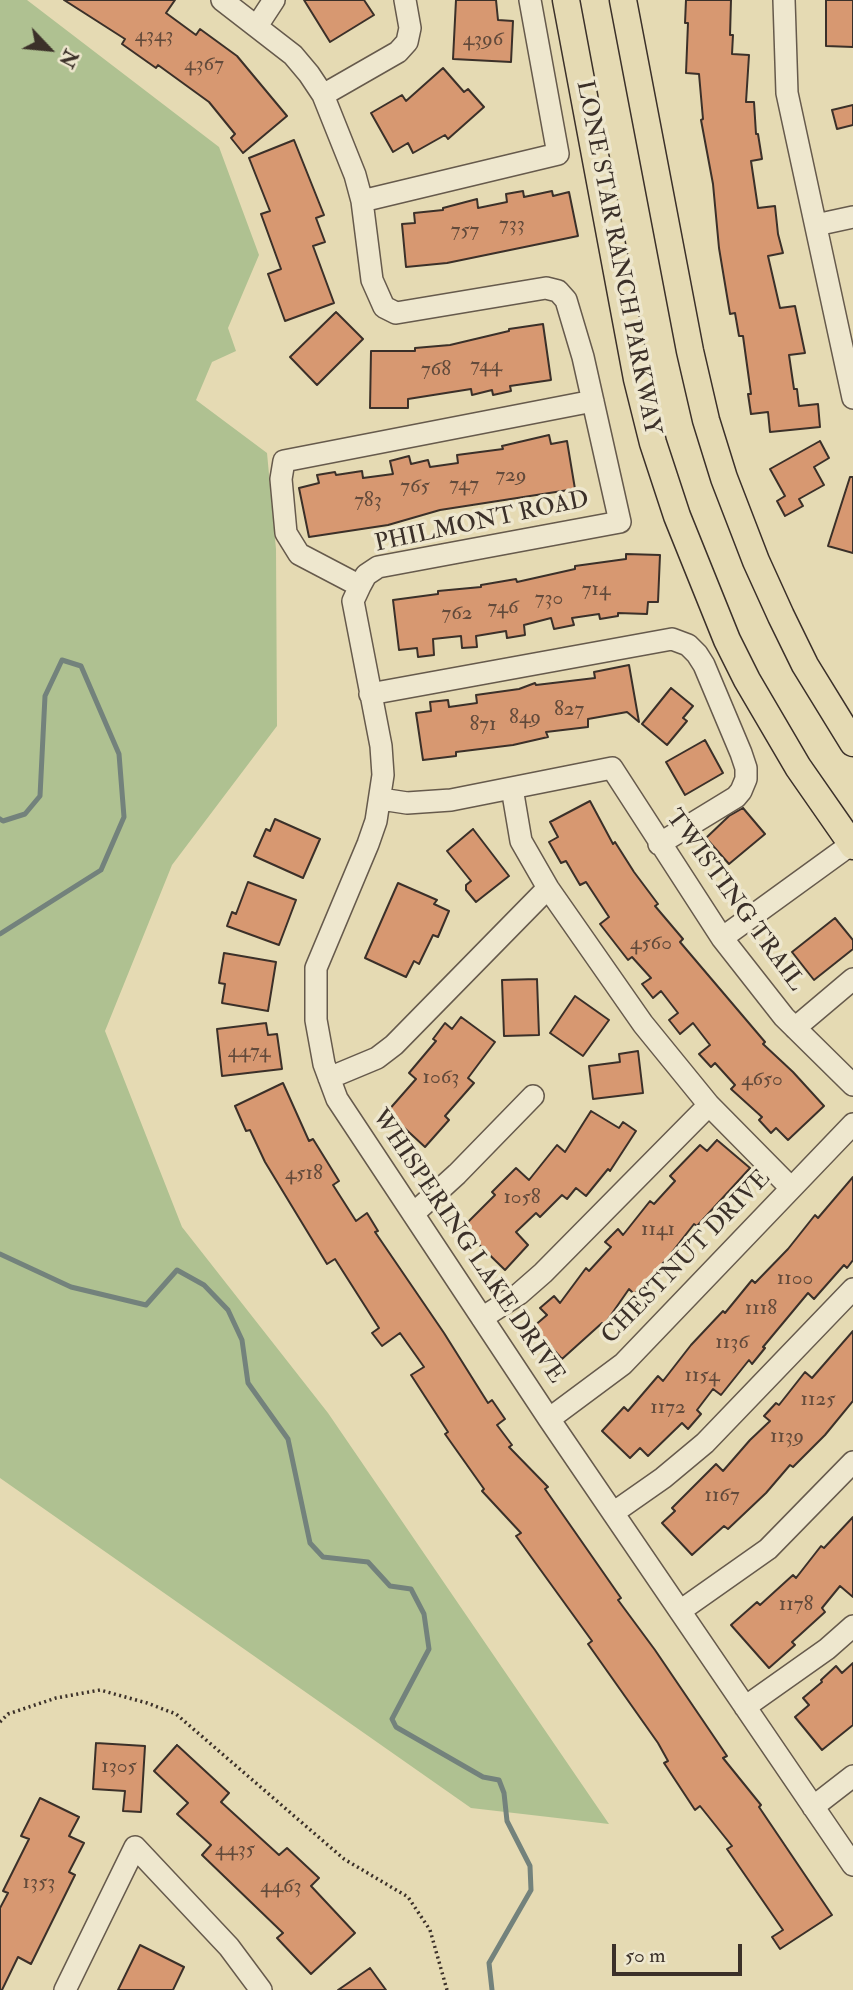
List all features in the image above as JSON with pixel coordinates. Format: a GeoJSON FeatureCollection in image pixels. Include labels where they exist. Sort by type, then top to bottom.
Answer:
{"type":"FeatureCollection","features":[{"type":"Feature","properties":{"kind":"main road","name":"LONE STAR RANCH PARKWAY"},"geometry":{"type":"LineString","coordinates":[[566,0],[639,389],[677,516],[722,628],[747,680],[798,767],[852,844]]}},
{"type":"Feature","properties":{"kind":"main road"},"geometry":{"type":"LineString","coordinates":[[623,0],[690,351],[723,478],[756,561],[799,653],[853,743]]}},
{"type":"Feature","properties":{"kind":"street"},"geometry":{"type":"LineString","coordinates":[[222,0],[293,55],[323,95],[355,175],[362,201],[372,280],[384,307],[396,313],[546,288],[558,291],[566,300],[583,357],[593,401],[284,461],[281,479],[286,533],[299,554],[360,586]]}},
{"type":"Feature","properties":{"kind":"street"},"geometry":{"type":"LineString","coordinates":[[257,26],[274,0]]}},
{"type":"Feature","properties":{"kind":"street"},"geometry":{"type":"LineString","coordinates":[[323,95],[398,52],[407,42],[411,28],[405,0]]}},
{"type":"Feature","properties":{"kind":"street"},"geometry":{"type":"LineString","coordinates":[[362,201],[558,154],[530,0]]}},
{"type":"Feature","properties":{"kind":"street"},"geometry":{"type":"LineString","coordinates":[[784,0],[787,93],[853,398]]}},
{"type":"Feature","properties":{"kind":"street"},"geometry":{"type":"LineString","coordinates":[[816,225],[853,217]]}},
{"type":"Feature","properties":{"kind":"street","name":"PHILMONT ROAD"},"geometry":{"type":"LineString","coordinates":[[360,586],[366,575],[378,567],[620,522],[593,401]]}},
{"type":"Feature","properties":{"kind":"street","name":"WHISPERING LAKE DRIVE"},"geometry":{"type":"LineString","coordinates":[[360,586],[353,601],[381,746],[381,799],[368,844],[316,968],[316,1020],[324,1064],[337,1099],[549,1419],[853,1865]]}},
{"type":"Feature","properties":{"kind":"street"},"geometry":{"type":"LineString","coordinates":[[370,694],[672,639],[688,645],[704,665],[741,753],[746,779],[736,797],[659,844]]}},
{"type":"Feature","properties":{"kind":"street","name":"TWISTING TRAIL"},"geometry":{"type":"LineString","coordinates":[[512,788],[611,768],[722,938],[795,1028],[853,1085]]}},
{"type":"Feature","properties":{"kind":"street"},"geometry":{"type":"LineString","coordinates":[[381,799],[407,803],[452,800],[512,788],[521,841],[548,888],[643,1024],[709,1105],[791,1188]]}},
{"type":"Feature","properties":{"kind":"street"},"geometry":{"type":"LineString","coordinates":[[722,938],[852,844]]}},
{"type":"Feature","properties":{"kind":"street"},"geometry":{"type":"LineString","coordinates":[[329,1078],[377,1058],[394,1045],[548,888]]}},
{"type":"Feature","properties":{"kind":"street"},"geometry":{"type":"LineString","coordinates":[[795,1028],[853,979]]}},
{"type":"Feature","properties":{"kind":"street"},"geometry":{"type":"LineString","coordinates":[[413,1214],[534,1096]]}},
{"type":"Feature","properties":{"kind":"street"},"geometry":{"type":"LineString","coordinates":[[482,1318],[519,1294],[543,1273],[709,1105]]}},
{"type":"Feature","properties":{"kind":"street","name":"CHESTNUT DRIVE"},"geometry":{"type":"LineString","coordinates":[[549,1419],[623,1364],[853,1124]]}},
{"type":"Feature","properties":{"kind":"street"},"geometry":{"type":"LineString","coordinates":[[613,1513],[663,1478],[705,1443],[853,1289]]}},
{"type":"Feature","properties":{"kind":"street"},"geometry":{"type":"LineString","coordinates":[[680,1611],[768,1549],[853,1462]]}},
{"type":"Feature","properties":{"kind":"street"},"geometry":{"type":"LineString","coordinates":[[746,1707],[827,1649],[853,1626]]}},
{"type":"Feature","properties":{"kind":"street"},"geometry":{"type":"LineString","coordinates":[[813,1807],[853,1776]]}},
{"type":"Feature","properties":{"kind":"street"},"geometry":{"type":"LineString","coordinates":[[65,1990],[135,1847],[229,1947],[261,1990]]}},
{"type":"Feature","properties":{"kind":"path"},"geometry":{"type":"LineString","coordinates":[[0,1722],[8,1714],[56,1698],[100,1690],[176,1714],[344,1859],[408,1897],[430,1930],[447,1990]]}},
{"type":"Feature","properties":{"kind":"green space"},"geometry":{"type":"Polygon","coordinates":[[[0,0],[27,0],[219,147],[259,255],[228,328],[236,351],[212,362],[196,400],[267,453],[276,549],[277,726],[172,865],[105,1031],[182,1227],[328,1413],[609,1824],[471,1808],[0,1478],[0,0]]]}},
{"type":"Feature","properties":{"kind":"building"},"geometry":{"type":"Polygon","coordinates":[[[64,0],[175,0],[166,13],[196,35],[200,29],[237,56],[287,116],[243,153],[231,138],[235,134],[209,102],[158,65],[156,68],[122,44],[125,39],[64,0]]]}},
{"type":"Feature","properties":{"kind":"building"},"geometry":{"type":"Polygon","coordinates":[[[304,0],[364,0],[374,15],[330,42],[304,0]]]}},
{"type":"Feature","properties":{"kind":"building"},"geometry":{"type":"Polygon","coordinates":[[[456,0],[496,0],[498,20],[513,21],[511,62],[453,59],[456,0]]]}},
{"type":"Feature","properties":{"kind":"building"},"geometry":{"type":"Polygon","coordinates":[[[686,0],[731,0],[732,54],[749,55],[746,102],[754,102],[756,134],[762,159],[751,161],[758,208],[775,206],[783,253],[768,256],[780,308],[795,306],[805,353],[789,355],[794,389],[797,389],[799,406],[818,404],[820,427],[770,432],[768,412],[751,414],[743,336],[739,336],[735,313],[730,314],[719,248],[713,184],[701,120],[699,74],[686,73],[686,0]]]}},
{"type":"Feature","properties":{"kind":"building"},"geometry":{"type":"Polygon","coordinates":[[[826,0],[853,0],[853,47],[826,46],[826,0]]]}},
{"type":"Feature","properties":{"kind":"building"},"geometry":{"type":"Polygon","coordinates":[[[443,68],[464,92],[468,89],[484,107],[448,139],[445,135],[413,153],[408,143],[393,152],[371,113],[402,95],[406,101],[443,68]]]}},
{"type":"Feature","properties":{"kind":"building"},"geometry":{"type":"Polygon","coordinates":[[[853,105],[853,125],[837,129],[832,110],[853,105]]]}},
{"type":"Feature","properties":{"kind":"building"},"geometry":{"type":"Polygon","coordinates":[[[294,140],[324,215],[316,218],[325,242],[313,246],[334,303],[285,321],[268,274],[281,269],[261,214],[270,211],[249,158],[294,140]]]}},
{"type":"Feature","properties":{"kind":"building"},"geometry":{"type":"Polygon","coordinates":[[[523,191],[524,197],[552,191],[553,196],[569,192],[578,236],[447,263],[406,267],[402,224],[415,223],[414,213],[443,210],[477,199],[478,208],[507,202],[506,194],[523,191]]]}},
{"type":"Feature","properties":{"kind":"building"},"geometry":{"type":"Polygon","coordinates":[[[336,312],[363,339],[317,385],[290,357],[336,312]]]}},
{"type":"Feature","properties":{"kind":"building"},"geometry":{"type":"Polygon","coordinates":[[[543,324],[551,380],[510,386],[511,391],[493,395],[492,390],[472,395],[471,389],[408,399],[408,408],[370,408],[371,351],[415,351],[415,348],[450,345],[509,329],[543,324]]]}},
{"type":"Feature","properties":{"kind":"building"},"geometry":{"type":"Polygon","coordinates":[[[549,435],[551,444],[567,441],[575,489],[440,510],[388,525],[309,537],[299,488],[319,483],[317,475],[362,471],[363,478],[393,474],[390,461],[409,456],[411,464],[428,460],[430,467],[458,463],[457,455],[503,449],[502,446],[549,435]]]}},
{"type":"Feature","properties":{"kind":"building"},"geometry":{"type":"Polygon","coordinates":[[[820,441],[829,458],[814,467],[824,485],[799,499],[803,506],[785,516],[777,501],[785,496],[770,469],[820,441]]]}},
{"type":"Feature","properties":{"kind":"building"},"geometry":{"type":"Polygon","coordinates":[[[850,477],[853,477],[853,553],[828,546],[850,477]]]}},
{"type":"Feature","properties":{"kind":"building"},"geometry":{"type":"Polygon","coordinates":[[[626,554],[660,555],[658,602],[648,602],[647,614],[618,613],[618,616],[600,619],[599,614],[572,618],[574,625],[554,629],[551,618],[524,625],[525,635],[507,638],[506,631],[476,636],[477,647],[462,648],[461,636],[433,639],[434,655],[418,657],[417,648],[399,650],[393,600],[516,579],[517,582],[575,569],[575,566],[626,559],[626,554]]]}},
{"type":"Feature","properties":{"kind":"building"},"geometry":{"type":"Polygon","coordinates":[[[629,665],[639,722],[627,712],[588,719],[588,727],[546,732],[548,737],[423,760],[416,713],[431,711],[430,702],[448,700],[449,707],[477,703],[476,695],[519,689],[535,683],[595,678],[594,672],[629,665]]]}},
{"type":"Feature","properties":{"kind":"building"},"geometry":{"type":"Polygon","coordinates":[[[671,688],[693,706],[683,718],[687,721],[667,745],[642,724],[671,688]]]}},
{"type":"Feature","properties":{"kind":"building"},"geometry":{"type":"Polygon","coordinates":[[[705,740],[723,773],[685,795],[666,762],[705,740]]]}},
{"type":"Feature","properties":{"kind":"building"},"geometry":{"type":"Polygon","coordinates":[[[590,801],[613,844],[615,842],[658,904],[655,906],[683,939],[680,942],[765,1042],[763,1044],[824,1106],[788,1140],[776,1128],[771,1133],[759,1120],[762,1117],[731,1089],[735,1085],[715,1063],[711,1067],[699,1054],[710,1045],[693,1023],[680,1034],[669,1020],[678,1013],[661,991],[653,998],[642,984],[651,978],[632,957],[628,960],[600,924],[609,917],[586,882],[580,885],[566,861],[561,863],[549,842],[558,837],[550,822],[590,801]]]}},
{"type":"Feature","properties":{"kind":"building"},"geometry":{"type":"Polygon","coordinates":[[[743,808],[765,834],[729,864],[706,838],[729,816],[743,808]]]}},
{"type":"Feature","properties":{"kind":"building"},"geometry":{"type":"Polygon","coordinates":[[[275,819],[320,839],[303,878],[254,856],[266,829],[270,831],[275,819]]]}},
{"type":"Feature","properties":{"kind":"building"},"geometry":{"type":"Polygon","coordinates":[[[473,829],[509,876],[476,902],[466,890],[466,885],[471,881],[447,851],[473,829]]]}},
{"type":"Feature","properties":{"kind":"building"},"geometry":{"type":"Polygon","coordinates":[[[248,882],[296,900],[279,945],[227,926],[232,912],[236,914],[248,882]]]}},
{"type":"Feature","properties":{"kind":"building"},"geometry":{"type":"Polygon","coordinates":[[[398,883],[437,900],[434,904],[449,911],[438,937],[433,935],[419,964],[414,961],[406,977],[365,958],[398,883]]]}},
{"type":"Feature","properties":{"kind":"building"},"geometry":{"type":"Polygon","coordinates":[[[835,918],[853,940],[853,949],[814,980],[792,952],[835,918]]]}},
{"type":"Feature","properties":{"kind":"building"},"geometry":{"type":"Polygon","coordinates":[[[224,953],[276,962],[268,1011],[222,1003],[225,984],[219,983],[224,953]]]}},
{"type":"Feature","properties":{"kind":"building"},"geometry":{"type":"Polygon","coordinates":[[[537,979],[539,1035],[504,1036],[502,980],[537,979]]]}},
{"type":"Feature","properties":{"kind":"building"},"geometry":{"type":"Polygon","coordinates":[[[575,996],[609,1020],[583,1056],[550,1033],[575,996]]]}},
{"type":"Feature","properties":{"kind":"building"},"geometry":{"type":"Polygon","coordinates":[[[461,1017],[495,1042],[468,1078],[474,1083],[445,1116],[449,1120],[425,1147],[387,1112],[416,1079],[409,1073],[436,1041],[433,1039],[445,1023],[452,1029],[461,1017]]]}},
{"type":"Feature","properties":{"kind":"building"},"geometry":{"type":"Polygon","coordinates":[[[266,1023],[268,1035],[277,1034],[282,1069],[222,1076],[217,1029],[266,1023]]]}},
{"type":"Feature","properties":{"kind":"building"},"geometry":{"type":"Polygon","coordinates":[[[638,1051],[643,1093],[593,1099],[589,1066],[620,1062],[619,1054],[638,1051]]]}},
{"type":"Feature","properties":{"kind":"building"},"geometry":{"type":"Polygon","coordinates":[[[283,1083],[309,1141],[313,1139],[339,1181],[333,1185],[356,1221],[367,1213],[378,1231],[375,1232],[488,1403],[492,1400],[505,1419],[497,1425],[512,1445],[509,1447],[548,1487],[545,1489],[621,1598],[618,1600],[727,1756],[723,1758],[761,1805],[759,1807],[832,1915],[780,1949],[772,1937],[783,1930],[727,1849],[732,1846],[700,1806],[695,1810],[664,1763],[668,1761],[658,1743],[588,1644],[592,1641],[516,1536],[521,1533],[482,1491],[484,1489],[445,1434],[448,1432],[411,1375],[424,1367],[400,1333],[382,1346],[372,1333],[379,1328],[335,1259],[327,1264],[265,1162],[250,1130],[246,1131],[235,1106],[283,1083]]]}},
{"type":"Feature","properties":{"kind":"building"},"geometry":{"type":"Polygon","coordinates":[[[591,1111],[619,1128],[623,1122],[636,1131],[610,1171],[608,1169],[586,1196],[576,1188],[567,1199],[562,1195],[540,1217],[536,1213],[516,1232],[528,1245],[505,1270],[462,1228],[495,1195],[492,1192],[516,1168],[529,1180],[557,1145],[565,1152],[591,1111]]]}},
{"type":"Feature","properties":{"kind":"building"},"geometry":{"type":"Polygon","coordinates":[[[717,1140],[750,1168],[697,1226],[694,1224],[666,1260],[634,1294],[629,1289],[604,1325],[602,1323],[562,1359],[533,1327],[547,1315],[540,1308],[554,1296],[560,1303],[586,1268],[589,1271],[611,1247],[605,1242],[618,1229],[623,1235],[650,1201],[654,1204],[675,1181],[670,1176],[700,1145],[707,1151],[717,1140]]]}},
{"type":"Feature","properties":{"kind":"building"},"geometry":{"type":"Polygon","coordinates":[[[853,1177],[853,1260],[847,1268],[844,1265],[814,1299],[808,1293],[752,1364],[749,1360],[721,1395],[713,1389],[697,1410],[701,1414],[688,1429],[682,1423],[648,1456],[640,1448],[630,1458],[602,1431],[624,1407],[628,1411],[658,1376],[663,1381],[691,1345],[723,1311],[725,1313],[752,1280],[755,1283],[788,1249],[815,1215],[818,1218],[853,1177]]]}},
{"type":"Feature","properties":{"kind":"building"},"geometry":{"type":"Polygon","coordinates":[[[853,1331],[853,1401],[825,1435],[793,1467],[790,1465],[766,1493],[728,1529],[724,1526],[692,1555],[662,1523],[675,1511],[672,1508],[716,1464],[723,1471],[770,1421],[764,1416],[776,1403],[779,1405],[805,1372],[812,1378],[853,1331]]]}},
{"type":"Feature","properties":{"kind":"building"},"geometry":{"type":"Polygon","coordinates":[[[853,1517],[853,1597],[840,1586],[822,1608],[825,1612],[792,1642],[795,1645],[769,1668],[731,1625],[757,1602],[760,1605],[793,1575],[796,1578],[821,1546],[824,1548],[853,1517]]]}},
{"type":"Feature","properties":{"kind":"building"},"geometry":{"type":"Polygon","coordinates":[[[853,1663],[853,1725],[822,1750],[795,1717],[809,1705],[803,1698],[836,1666],[842,1673],[853,1663]]]}},
{"type":"Feature","properties":{"kind":"building"},"geometry":{"type":"Polygon","coordinates":[[[96,1743],[145,1746],[141,1812],[123,1811],[125,1791],[93,1789],[96,1743]]]}},
{"type":"Feature","properties":{"kind":"building"},"geometry":{"type":"Polygon","coordinates":[[[177,1745],[229,1793],[221,1802],[279,1855],[287,1848],[319,1878],[311,1886],[355,1933],[311,1974],[277,1938],[283,1933],[202,1855],[211,1845],[177,1814],[188,1803],[154,1771],[177,1745]]]}},
{"type":"Feature","properties":{"kind":"building"},"geometry":{"type":"Polygon","coordinates":[[[40,1798],[79,1817],[69,1836],[84,1843],[69,1872],[75,1875],[31,1964],[18,1957],[0,1990],[0,1908],[8,1893],[3,1891],[29,1839],[21,1836],[40,1798]]]}},
{"type":"Feature","properties":{"kind":"building"},"geometry":{"type":"Polygon","coordinates":[[[140,1945],[184,1967],[173,1990],[118,1990],[140,1945]]]}},
{"type":"Feature","properties":{"kind":"building"},"geometry":{"type":"Polygon","coordinates":[[[370,1968],[386,1990],[338,1990],[370,1968]]]}},
{"type":"Feature","properties":{"kind":"waterway"},"geometry":{"type":"LineString","coordinates":[[0,819],[3,821],[25,814],[40,796],[45,696],[62,660],[81,666],[119,754],[124,817],[101,870],[0,934]]}},
{"type":"Feature","properties":{"kind":"waterway"},"geometry":{"type":"LineString","coordinates":[[0,1254],[71,1287],[146,1305],[177,1270],[204,1285],[228,1310],[242,1340],[248,1383],[288,1439],[310,1543],[323,1557],[368,1562],[390,1586],[411,1589],[424,1614],[429,1649],[392,1719],[396,1727],[483,1777],[499,1780],[504,1793],[507,1821],[530,1866],[531,1890],[489,1963],[492,1990]]}}]}
